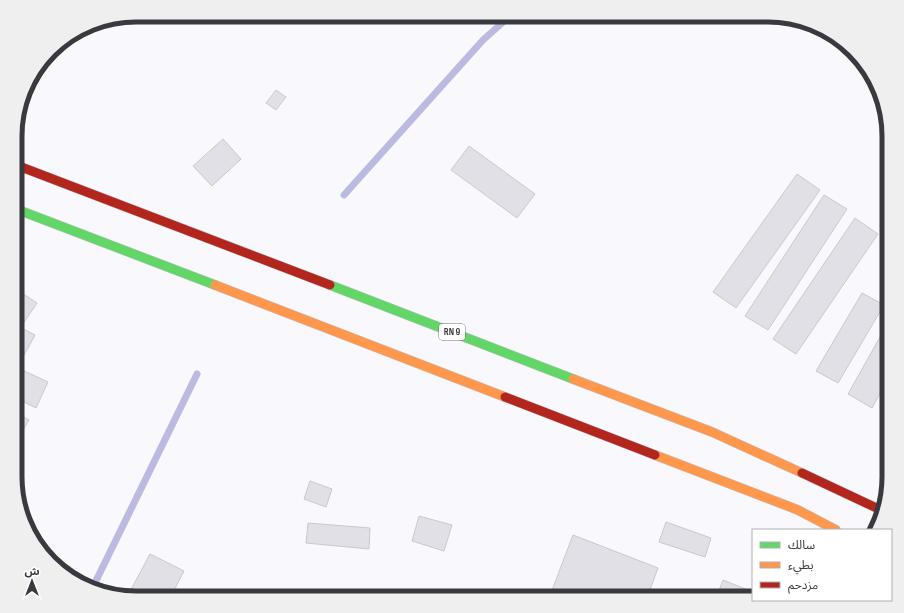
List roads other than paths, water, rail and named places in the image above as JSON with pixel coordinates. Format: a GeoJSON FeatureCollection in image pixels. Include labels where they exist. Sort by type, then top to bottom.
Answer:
{"type":"FeatureCollection","features":[{"type":"Feature","properties":{"kind":"highway","name":"RN 9"},"geometry":{"type":"LineString","coordinates":[[22,167],[712,432],[878,508]]}},
{"type":"Feature","properties":{"kind":"highway"},"geometry":{"type":"LineString","coordinates":[[22,211],[791,507],[834,529]]}},
{"type":"Feature","properties":{"kind":"waterway"},"geometry":{"type":"LineString","coordinates":[[344,195],[483,40],[503,22]]}},
{"type":"Feature","properties":{"kind":"waterway"},"geometry":{"type":"LineString","coordinates":[[95,583],[197,374]]}}]}
